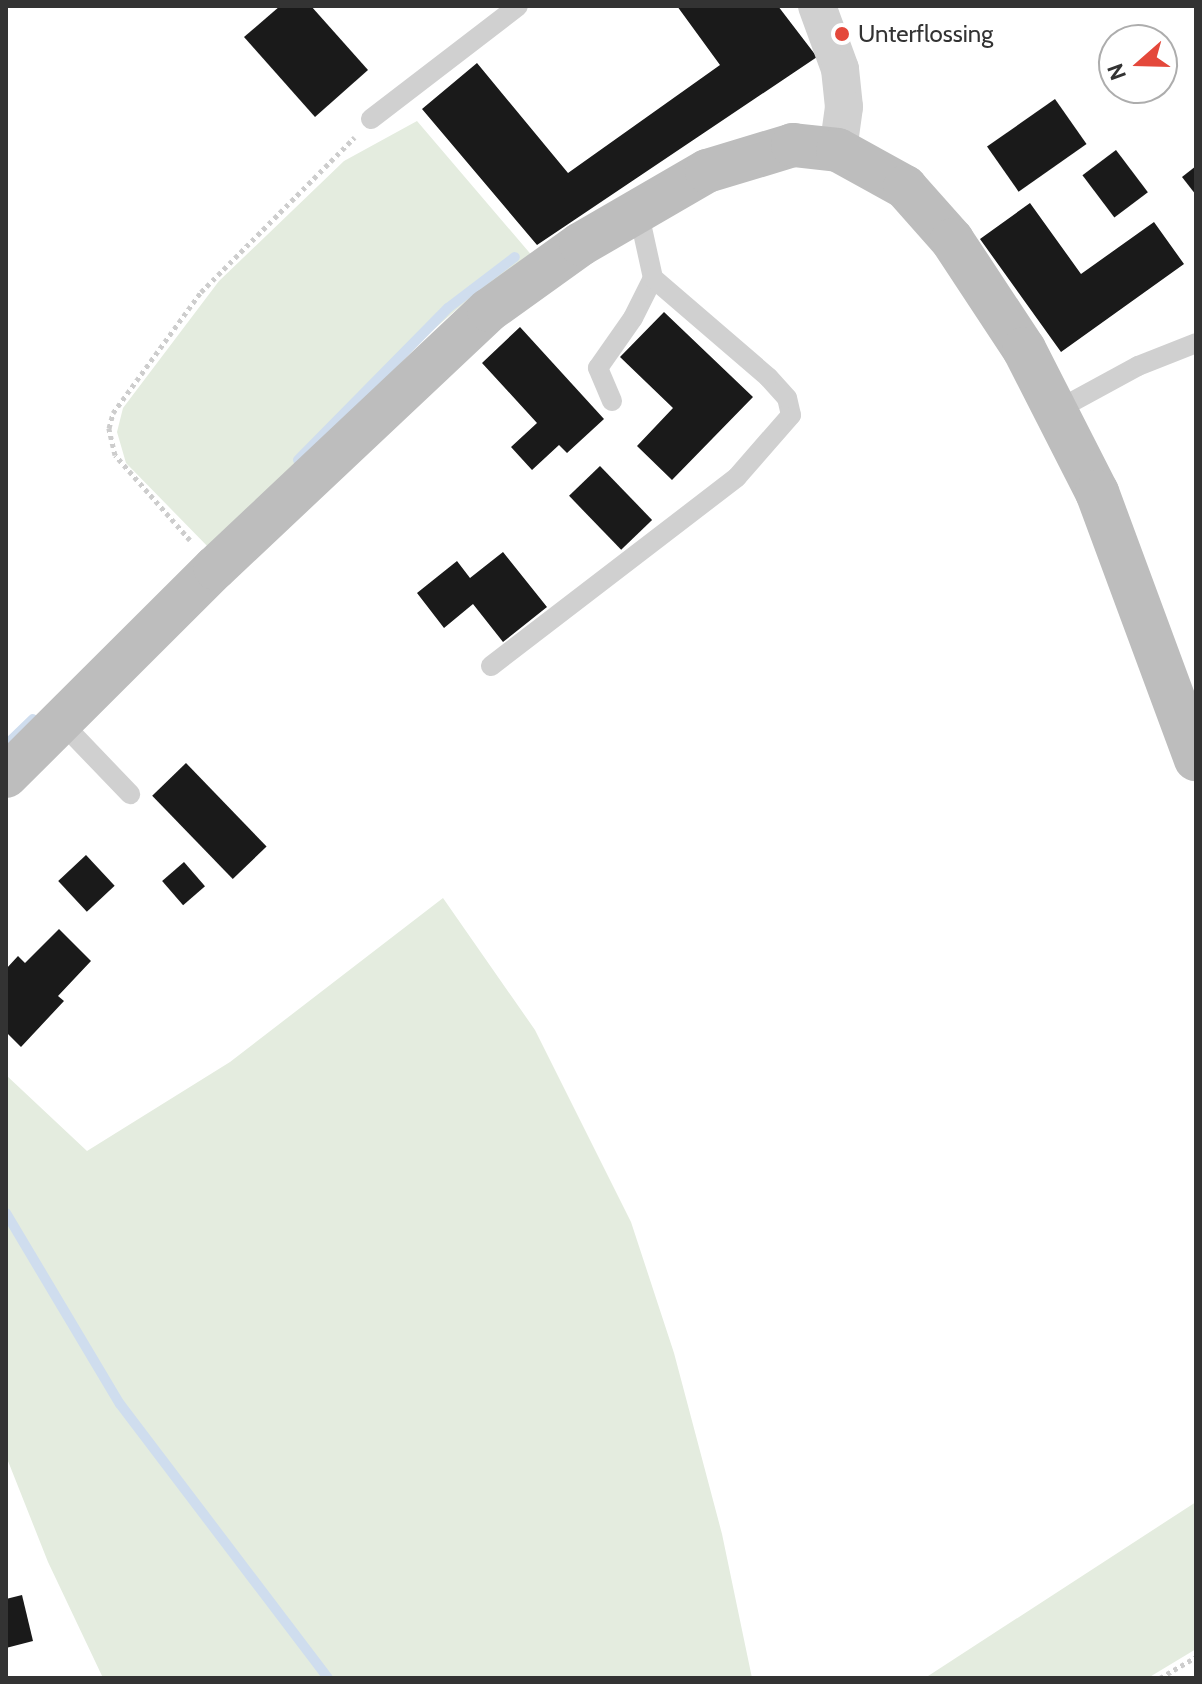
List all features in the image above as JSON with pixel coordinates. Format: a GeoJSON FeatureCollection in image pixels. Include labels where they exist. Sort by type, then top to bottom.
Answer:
{"type":"FeatureCollection","features":[{"type":"Feature","properties":{"kind":"main road"},"geometry":{"type":"LineString","coordinates":[[6,776],[215,568],[489,310],[638,210],[751,154],[793,145],[838,150],[884,172],[928,209],[1059,409],[1117,542],[1196,759]]}},
{"type":"Feature","properties":{"kind":"street"},"geometry":{"type":"LineString","coordinates":[[817,6],[840,69],[844,107],[838,150]]}},
{"type":"Feature","properties":{"kind":"lane"},"geometry":{"type":"LineString","coordinates":[[371,119],[518,6]]}},
{"type":"Feature","properties":{"kind":"lane"},"geometry":{"type":"LineString","coordinates":[[491,666],[737,477],[791,415],[787,398],[768,377],[653,278],[638,210]]}},
{"type":"Feature","properties":{"kind":"lane"},"geometry":{"type":"LineString","coordinates":[[612,401],[598,368],[633,318],[653,278]]}},
{"type":"Feature","properties":{"kind":"lane"},"geometry":{"type":"LineString","coordinates":[[1059,409],[1138,366],[1196,343]]}},
{"type":"Feature","properties":{"kind":"lane"},"geometry":{"type":"LineString","coordinates":[[61,722],[130,794]]}},
{"type":"Feature","properties":{"kind":"path"},"geometry":{"type":"LineString","coordinates":[[215,568],[120,463],[112,450],[110,421],[150,357],[201,292],[294,204],[371,119]]}},
{"type":"Feature","properties":{"kind":"path"},"geometry":{"type":"LineString","coordinates":[[1160,1678],[1196,1657]]}},
{"type":"Feature","properties":{"kind":"shaded area"},"geometry":{"type":"Polygon","coordinates":[[[417,121],[534,258],[471,297],[426,336],[213,552],[126,463],[117,432],[123,408],[219,281],[344,161],[417,121]]]}},
{"type":"Feature","properties":{"kind":"shaded area"},"geometry":{"type":"Polygon","coordinates":[[[443,898],[535,1030],[631,1222],[674,1353],[722,1534],[752,1678],[103,1678],[48,1562],[6,1456],[6,1075],[87,1151],[230,1062],[443,898]]]}},
{"type":"Feature","properties":{"kind":"shaded area"},"geometry":{"type":"Polygon","coordinates":[[[1196,1502],[1196,1649],[1148,1678],[925,1678],[1196,1502]]]}},
{"type":"Feature","properties":{"kind":"building"},"geometry":{"type":"Polygon","coordinates":[[[280,6],[311,6],[368,70],[315,117],[244,37],[280,6]]]}},
{"type":"Feature","properties":{"kind":"building"},"geometry":{"type":"Polygon","coordinates":[[[677,6],[778,6],[817,57],[537,245],[422,109],[477,63],[568,173],[720,65],[677,6]]]}},
{"type":"Feature","properties":{"kind":"building"},"geometry":{"type":"Polygon","coordinates":[[[1055,99],[1087,144],[1019,192],[987,147],[1055,99]]]}},
{"type":"Feature","properties":{"kind":"building"},"geometry":{"type":"Polygon","coordinates":[[[1116,150],[1148,192],[1114,218],[1082,175],[1116,150]]]}},
{"type":"Feature","properties":{"kind":"building"},"geometry":{"type":"Polygon","coordinates":[[[1196,166],[1196,195],[1182,177],[1196,166]]]}},
{"type":"Feature","properties":{"kind":"building"},"geometry":{"type":"Polygon","coordinates":[[[1030,203],[1081,274],[1154,222],[1184,264],[1061,352],[980,239],[1030,203]]]}},
{"type":"Feature","properties":{"kind":"building"},"geometry":{"type":"Polygon","coordinates":[[[664,312],[753,397],[672,480],[637,446],[673,408],[620,357],[664,312]]]}},
{"type":"Feature","properties":{"kind":"building"},"geometry":{"type":"Polygon","coordinates":[[[520,327],[604,419],[567,453],[559,445],[532,470],[511,447],[537,423],[482,363],[520,327]]]}},
{"type":"Feature","properties":{"kind":"building"},"geometry":{"type":"Polygon","coordinates":[[[600,466],[652,520],[621,550],[569,496],[600,466]]]}},
{"type":"Feature","properties":{"kind":"building"},"geometry":{"type":"Polygon","coordinates":[[[503,552],[547,607],[503,642],[473,604],[444,628],[417,593],[457,561],[470,578],[503,552]]]}},
{"type":"Feature","properties":{"kind":"building"},"geometry":{"type":"Polygon","coordinates":[[[186,763],[267,846],[233,879],[152,796],[186,763]]]}},
{"type":"Feature","properties":{"kind":"building"},"geometry":{"type":"Polygon","coordinates":[[[86,855],[115,886],[87,912],[58,881],[86,855]]]}},
{"type":"Feature","properties":{"kind":"building"},"geometry":{"type":"Polygon","coordinates":[[[184,862],[205,886],[183,905],[162,881],[184,862]]]}},
{"type":"Feature","properties":{"kind":"building"},"geometry":{"type":"Polygon","coordinates":[[[59,929],[91,961],[58,996],[64,1001],[21,1047],[6,1032],[6,969],[18,956],[25,963],[59,929]]]}},
{"type":"Feature","properties":{"kind":"building"},"geometry":{"type":"Polygon","coordinates":[[[22,1595],[33,1641],[6,1648],[6,1599],[22,1595]]]}},
{"type":"Feature","properties":{"kind":"waterway"},"geometry":{"type":"LineString","coordinates":[[298,460],[448,308],[515,257]]}},
{"type":"Feature","properties":{"kind":"waterway"},"geometry":{"type":"LineString","coordinates":[[7,744],[33,719]]}},
{"type":"Feature","properties":{"kind":"waterway"},"geometry":{"type":"LineString","coordinates":[[6,1213],[120,1404],[328,1678]]}},
{"type":"Feature","properties":{"kind":"place","name":"Unterflossing"},"geometry":{"type":"Point","coordinates":[842,34]}}]}
